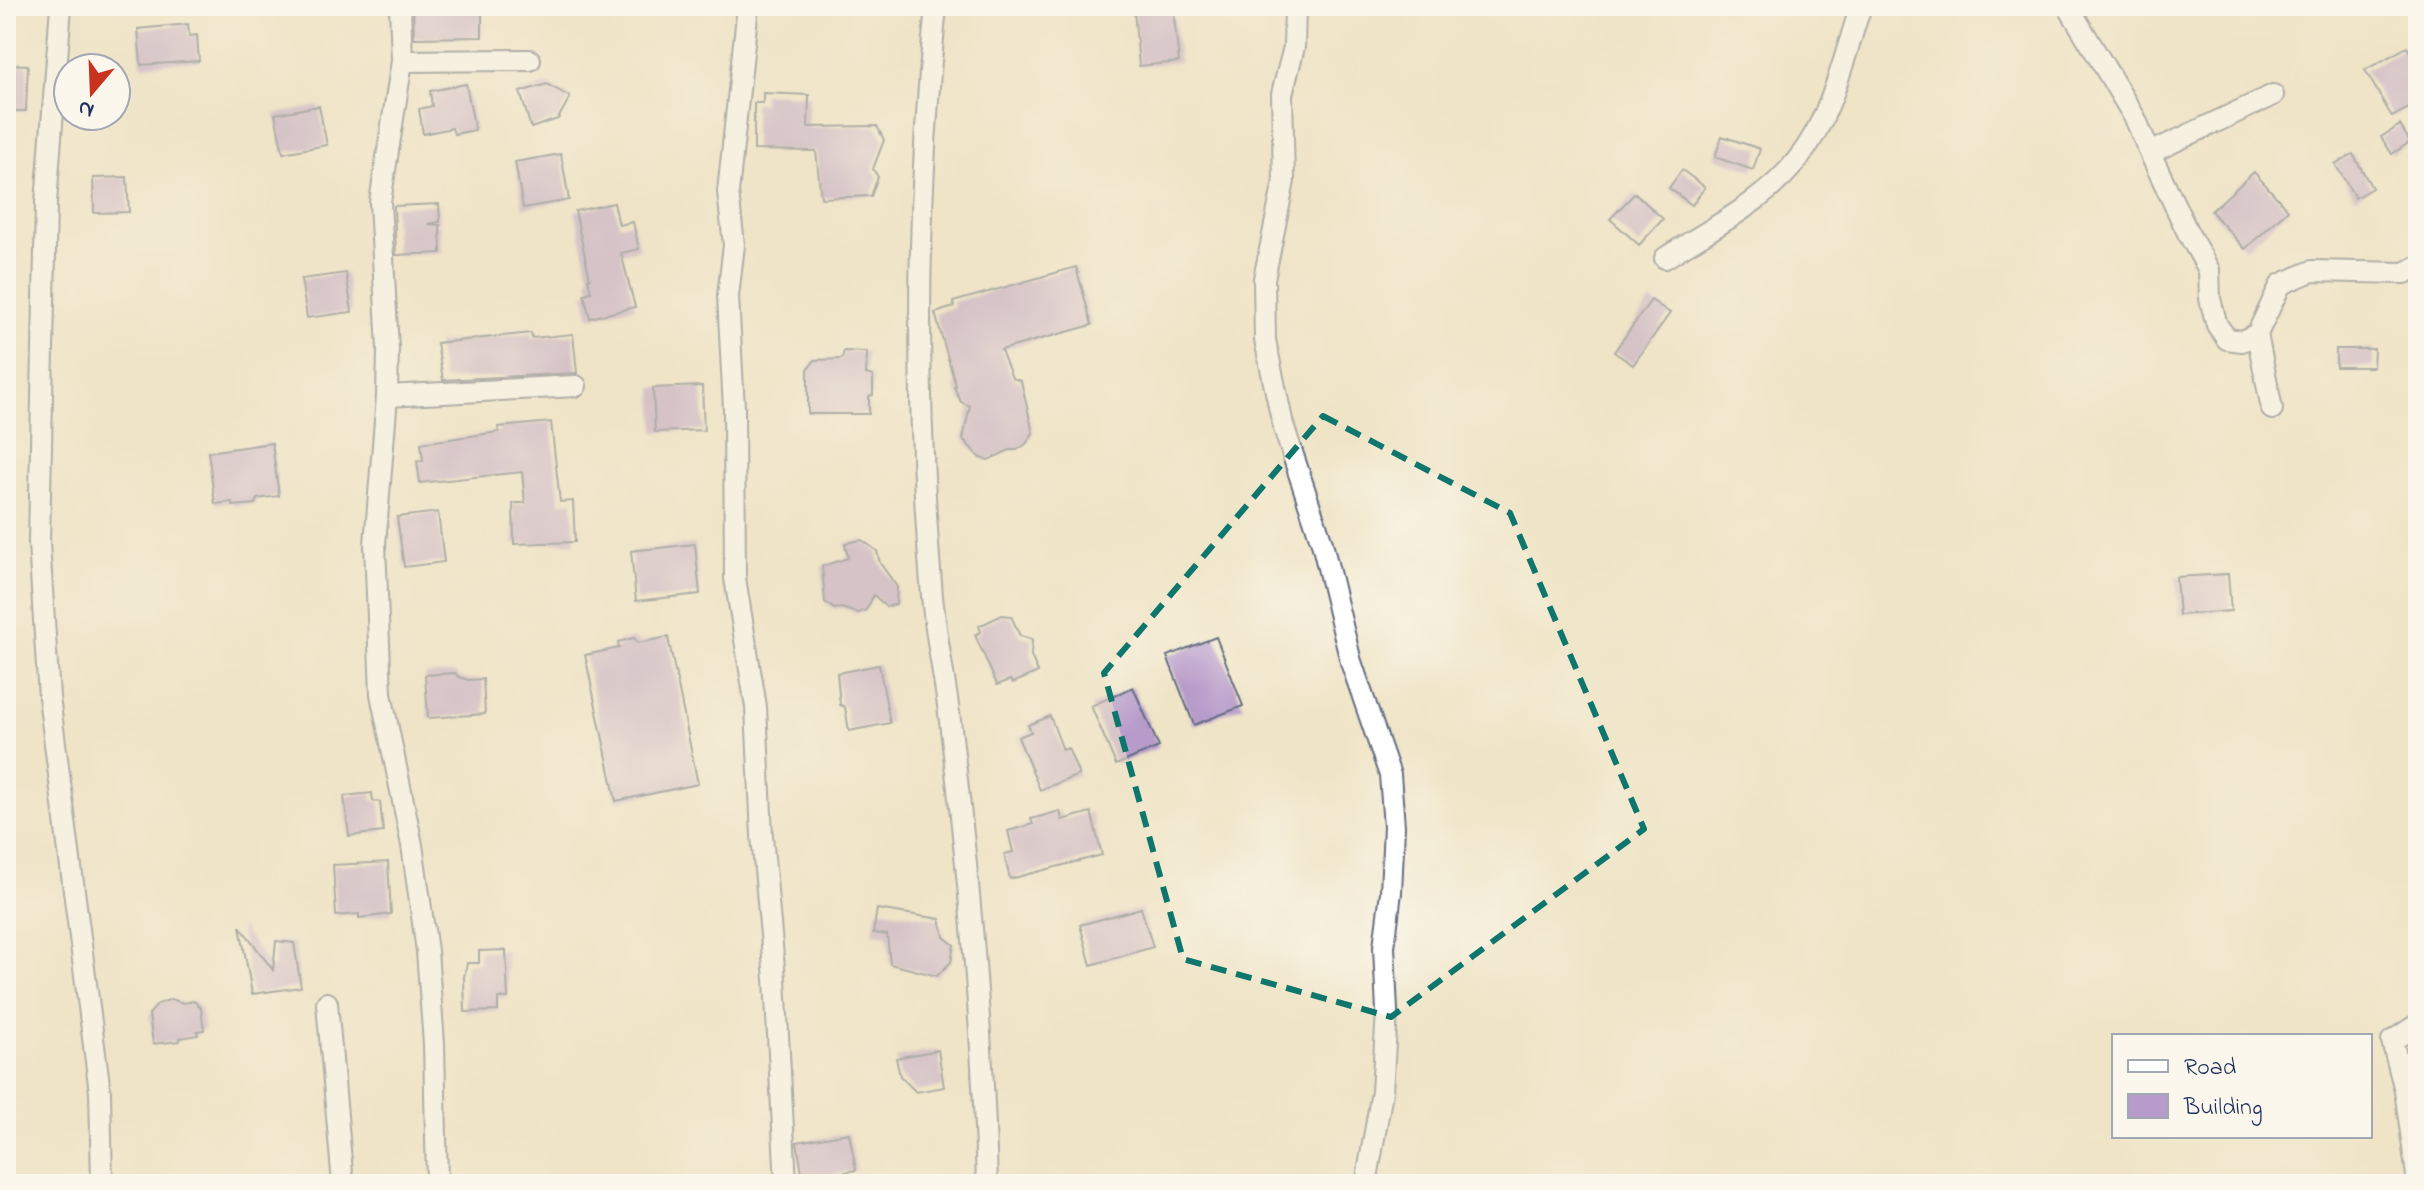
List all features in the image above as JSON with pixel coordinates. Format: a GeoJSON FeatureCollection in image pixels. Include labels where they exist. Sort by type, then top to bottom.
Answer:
{"type":"FeatureCollection","features":[{"type":"Feature","properties":{"kind":"street"},"geometry":{"type":"LineString","coordinates":[[61,6],[46,203],[39,543],[49,697],[100,1092],[102,1184]]}},
{"type":"Feature","properties":{"kind":"street"},"geometry":{"type":"LineString","coordinates":[[400,6],[402,61],[380,202],[388,349],[375,544],[381,694],[412,845],[427,951],[434,1044],[437,1184]]}},
{"type":"Feature","properties":{"kind":"street"},"geometry":{"type":"LineString","coordinates":[[748,6],[728,192],[734,245],[728,296],[734,409],[735,578],[756,707],[786,1184]]}},
{"type":"Feature","properties":{"kind":"street"},"geometry":{"type":"LineString","coordinates":[[936,6],[925,112],[918,307],[926,498],[932,599],[950,720],[985,1082],[987,1184]]}},
{"type":"Feature","properties":{"kind":"street"},"geometry":{"type":"LineString","coordinates":[[1295,6],[1294,47],[1282,94],[1284,181],[1264,279],[1264,325],[1283,425],[1322,543],[1351,662],[1390,775],[1394,826],[1391,892],[1384,947],[1387,1011],[1384,1065],[1366,1184]]}},
{"type":"Feature","properties":{"kind":"street"},"geometry":{"type":"LineString","coordinates":[[1665,258],[1758,197],[1779,181],[1799,159],[1828,102],[1861,6]]}},
{"type":"Feature","properties":{"kind":"street"},"geometry":{"type":"LineString","coordinates":[[2068,6],[2135,118],[2188,233],[2209,270],[2210,299],[2217,325],[2227,339],[2242,341],[2257,334]]}},
{"type":"Feature","properties":{"kind":"street"},"geometry":{"type":"LineString","coordinates":[[402,61],[530,60]]}},
{"type":"Feature","properties":{"kind":"street"},"geometry":{"type":"LineString","coordinates":[[2150,153],[2273,95]]}},
{"type":"Feature","properties":{"kind":"street"},"geometry":{"type":"LineString","coordinates":[[2272,409],[2257,334],[2281,284],[2312,271],[2405,273],[2418,266]]}},
{"type":"Feature","properties":{"kind":"street"},"geometry":{"type":"LineString","coordinates":[[387,396],[576,386]]}},
{"type":"Feature","properties":{"kind":"street"},"geometry":{"type":"LineString","coordinates":[[327,1003],[343,1184]]}},
{"type":"Feature","properties":{"kind":"street"},"geometry":{"type":"LineString","coordinates":[[2418,1024],[2392,1041],[2405,1090],[2418,1183]]}},
{"type":"Feature","properties":{"kind":"highlighted area"},"geometry":{"type":"Polygon","coordinates":[[[1323,416],[1510,513],[1644,829],[1391,1017],[1183,959],[1104,673],[1323,416]]]}},
{"type":"Feature","properties":{"kind":"building"},"geometry":{"type":"Polygon","coordinates":[[[413,6],[482,6],[482,37],[414,38],[413,6]]]}},
{"type":"Feature","properties":{"kind":"building"},"geometry":{"type":"Polygon","coordinates":[[[1173,7],[1179,62],[1139,66],[1134,11],[1173,7]]]}},
{"type":"Feature","properties":{"kind":"building"},"geometry":{"type":"Polygon","coordinates":[[[188,24],[189,36],[197,35],[199,61],[141,65],[138,29],[188,24]]]}},
{"type":"Feature","properties":{"kind":"building"},"geometry":{"type":"Polygon","coordinates":[[[2407,47],[2418,67],[2418,103],[2392,117],[2365,70],[2407,47]]]}},
{"type":"Feature","properties":{"kind":"building"},"geometry":{"type":"Polygon","coordinates":[[[6,64],[28,65],[26,111],[6,111],[6,64]]]}},
{"type":"Feature","properties":{"kind":"building"},"geometry":{"type":"Polygon","coordinates":[[[466,84],[475,130],[454,134],[452,128],[423,134],[419,109],[432,106],[430,91],[466,84]]]}},
{"type":"Feature","properties":{"kind":"building"},"geometry":{"type":"Polygon","coordinates":[[[547,84],[570,97],[558,119],[531,128],[520,92],[547,84]]]}},
{"type":"Feature","properties":{"kind":"building"},"geometry":{"type":"Polygon","coordinates":[[[763,93],[809,95],[808,127],[877,126],[884,140],[873,169],[878,177],[871,196],[821,198],[816,151],[754,150],[754,103],[763,103],[763,93]]]}},
{"type":"Feature","properties":{"kind":"building"},"geometry":{"type":"Polygon","coordinates":[[[319,106],[327,145],[283,153],[275,114],[319,106]]]}},
{"type":"Feature","properties":{"kind":"building"},"geometry":{"type":"Polygon","coordinates":[[[2400,125],[2410,142],[2392,154],[2381,137],[2400,125]]]}},
{"type":"Feature","properties":{"kind":"building"},"geometry":{"type":"Polygon","coordinates":[[[1722,136],[1760,149],[1753,170],[1715,157],[1722,136]]]}},
{"type":"Feature","properties":{"kind":"building"},"geometry":{"type":"Polygon","coordinates":[[[561,154],[569,200],[523,208],[515,162],[561,154]]]}},
{"type":"Feature","properties":{"kind":"building"},"geometry":{"type":"Polygon","coordinates":[[[2353,154],[2372,188],[2355,198],[2335,164],[2353,154]]]}},
{"type":"Feature","properties":{"kind":"building"},"geometry":{"type":"Polygon","coordinates":[[[1682,170],[1705,187],[1692,205],[1669,188],[1682,170]]]}},
{"type":"Feature","properties":{"kind":"building"},"geometry":{"type":"Polygon","coordinates":[[[2254,172],[2288,210],[2245,249],[2211,211],[2254,172]]]}},
{"type":"Feature","properties":{"kind":"building"},"geometry":{"type":"Polygon","coordinates":[[[127,177],[129,212],[94,213],[93,178],[127,177]]]}},
{"type":"Feature","properties":{"kind":"building"},"geometry":{"type":"Polygon","coordinates":[[[1635,193],[1663,219],[1639,245],[1610,219],[1635,193]]]}},
{"type":"Feature","properties":{"kind":"building"},"geometry":{"type":"Polygon","coordinates":[[[614,203],[619,225],[633,222],[639,249],[621,253],[635,307],[590,318],[584,294],[591,292],[590,279],[575,211],[614,203]]]}},
{"type":"Feature","properties":{"kind":"building"},"geometry":{"type":"Polygon","coordinates":[[[439,204],[440,222],[428,224],[440,225],[441,253],[396,255],[394,206],[439,204]]]}},
{"type":"Feature","properties":{"kind":"building"},"geometry":{"type":"Polygon","coordinates":[[[1076,267],[1092,325],[1001,350],[1012,378],[1021,381],[1033,433],[1026,444],[1017,450],[988,460],[980,458],[963,439],[970,406],[961,402],[954,387],[935,313],[954,307],[953,302],[1076,267]]]}},
{"type":"Feature","properties":{"kind":"building"},"geometry":{"type":"Polygon","coordinates":[[[346,273],[352,312],[307,318],[301,279],[346,273]]]}},
{"type":"Feature","properties":{"kind":"building"},"geometry":{"type":"Polygon","coordinates":[[[1651,300],[1670,313],[1633,365],[1614,352],[1651,300]]]}},
{"type":"Feature","properties":{"kind":"building"},"geometry":{"type":"Polygon","coordinates":[[[531,333],[532,338],[573,334],[577,373],[443,380],[437,343],[531,333]]]}},
{"type":"Feature","properties":{"kind":"building"},"geometry":{"type":"Polygon","coordinates":[[[2336,349],[2374,349],[2373,367],[2336,367],[2336,349]]]}},
{"type":"Feature","properties":{"kind":"building"},"geometry":{"type":"Polygon","coordinates":[[[844,351],[867,352],[866,374],[873,376],[869,414],[808,414],[808,369],[815,360],[842,359],[844,351]]]}},
{"type":"Feature","properties":{"kind":"building"},"geometry":{"type":"Polygon","coordinates":[[[702,386],[704,430],[655,432],[653,388],[702,386]]]}},
{"type":"Feature","properties":{"kind":"building"},"geometry":{"type":"Polygon","coordinates":[[[551,422],[560,502],[573,501],[575,542],[514,544],[513,503],[525,503],[522,472],[420,483],[417,461],[423,461],[421,443],[499,432],[498,427],[551,422]]]}},
{"type":"Feature","properties":{"kind":"building"},"geometry":{"type":"Polygon","coordinates":[[[272,443],[279,496],[257,499],[255,504],[215,504],[208,452],[272,443]]]}},
{"type":"Feature","properties":{"kind":"building"},"geometry":{"type":"Polygon","coordinates":[[[438,512],[444,562],[404,567],[397,517],[438,512]]]}},
{"type":"Feature","properties":{"kind":"building"},"geometry":{"type":"Polygon","coordinates":[[[862,540],[877,551],[880,563],[897,587],[896,604],[886,607],[874,595],[866,610],[858,613],[834,609],[825,602],[822,566],[848,558],[845,543],[862,540]]]}},
{"type":"Feature","properties":{"kind":"building"},"geometry":{"type":"Polygon","coordinates":[[[695,544],[700,594],[636,601],[631,551],[695,544]]]}},
{"type":"Feature","properties":{"kind":"building"},"geometry":{"type":"Polygon","coordinates":[[[2228,574],[2231,611],[2179,615],[2176,577],[2228,574]]]}},
{"type":"Feature","properties":{"kind":"building"},"geometry":{"type":"Polygon","coordinates":[[[1002,615],[1011,616],[1020,636],[1032,639],[1031,656],[1038,672],[1013,683],[1010,680],[997,685],[975,635],[981,632],[979,626],[1002,615]]]}},
{"type":"Feature","properties":{"kind":"building"},"geometry":{"type":"Polygon","coordinates":[[[668,637],[698,784],[616,801],[585,655],[619,648],[618,642],[634,638],[638,643],[668,637]]]}},
{"type":"Feature","properties":{"kind":"building"},"geometry":{"type":"Polygon","coordinates":[[[1216,637],[1243,706],[1194,725],[1167,656],[1216,637]]]}},
{"type":"Feature","properties":{"kind":"building"},"geometry":{"type":"Polygon","coordinates":[[[879,665],[890,723],[849,731],[845,707],[840,705],[837,673],[879,665]]]}},
{"type":"Feature","properties":{"kind":"building"},"geometry":{"type":"Polygon","coordinates":[[[455,673],[468,680],[483,679],[485,714],[428,718],[425,675],[455,673]]]}},
{"type":"Feature","properties":{"kind":"building"},"geometry":{"type":"Polygon","coordinates":[[[1133,687],[1159,747],[1116,765],[1091,706],[1133,687]]]}},
{"type":"Feature","properties":{"kind":"building"},"geometry":{"type":"Polygon","coordinates":[[[1050,716],[1063,750],[1068,748],[1079,775],[1040,790],[1018,737],[1031,732],[1028,725],[1050,716]]]}},
{"type":"Feature","properties":{"kind":"building"},"geometry":{"type":"Polygon","coordinates":[[[372,793],[373,801],[380,802],[383,832],[349,836],[344,796],[372,793]]]}},
{"type":"Feature","properties":{"kind":"building"},"geometry":{"type":"Polygon","coordinates":[[[1060,811],[1062,820],[1091,812],[1102,855],[1010,879],[1004,854],[1013,852],[1008,831],[1033,824],[1031,819],[1060,811]]]}},
{"type":"Feature","properties":{"kind":"building"},"geometry":{"type":"Polygon","coordinates":[[[388,862],[391,914],[359,918],[359,914],[336,916],[333,865],[388,862]]]}},
{"type":"Feature","properties":{"kind":"building"},"geometry":{"type":"Polygon","coordinates":[[[1141,908],[1153,947],[1091,965],[1080,925],[1141,908]]]}},
{"type":"Feature","properties":{"kind":"building"},"geometry":{"type":"Polygon","coordinates":[[[877,909],[940,919],[944,937],[954,945],[951,962],[937,976],[890,964],[887,935],[873,933],[877,909]]]}},
{"type":"Feature","properties":{"kind":"building"},"geometry":{"type":"Polygon","coordinates":[[[240,926],[273,970],[276,941],[294,943],[301,987],[252,994],[240,926]]]}},
{"type":"Feature","properties":{"kind":"building"},"geometry":{"type":"Polygon","coordinates":[[[506,950],[508,998],[498,998],[498,1011],[465,1012],[464,977],[467,963],[479,963],[479,951],[506,950]]]}},
{"type":"Feature","properties":{"kind":"building"},"geometry":{"type":"Polygon","coordinates":[[[171,999],[183,1003],[194,1001],[201,1008],[204,1030],[197,1031],[198,1035],[180,1038],[180,1041],[153,1044],[149,1014],[158,1004],[171,999]]]}},
{"type":"Feature","properties":{"kind":"building"},"geometry":{"type":"Polygon","coordinates":[[[938,1050],[944,1087],[916,1092],[900,1076],[896,1058],[938,1050]]]}},
{"type":"Feature","properties":{"kind":"building"},"geometry":{"type":"Polygon","coordinates":[[[849,1133],[856,1170],[803,1180],[797,1142],[849,1133]]]}}]}
